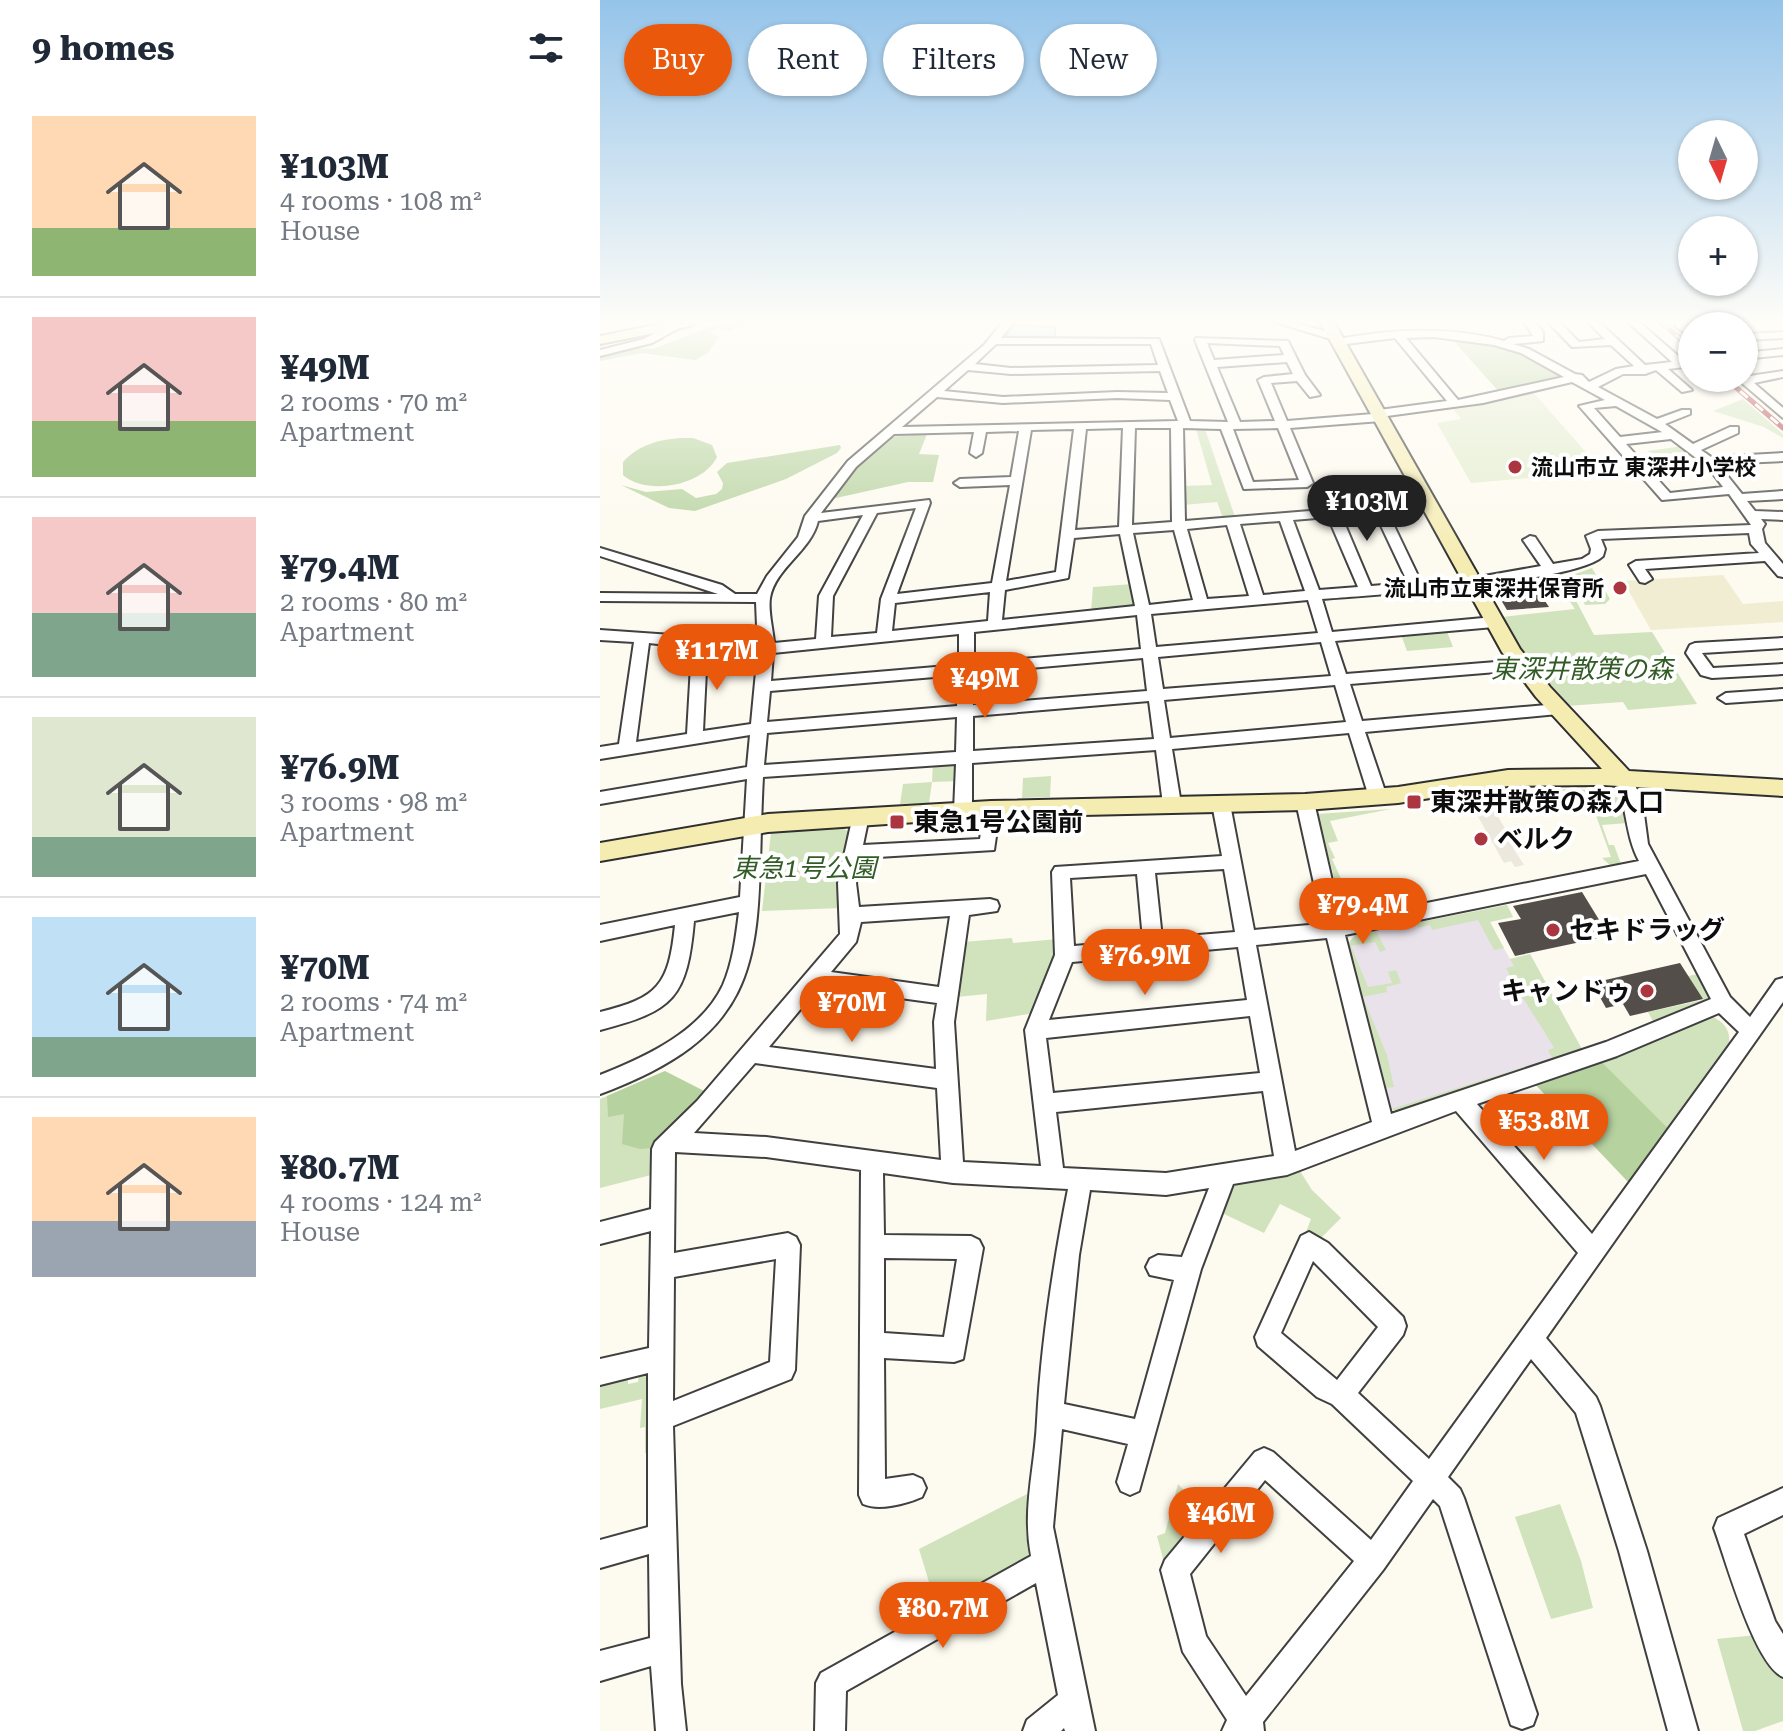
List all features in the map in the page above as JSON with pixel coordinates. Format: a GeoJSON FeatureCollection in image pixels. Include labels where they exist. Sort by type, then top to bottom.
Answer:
{"type":"FeatureCollection","features":[{"type":"Feature","properties":{"kind":"street"},"geometry":{"type":"LineString","coordinates":[[600,1085],[651,1064],[699,1029],[723,1003],[740,970],[765,653],[763,598],[813,518],[852,464],[922,403]]}},
{"type":"Feature","properties":{"kind":"street"},"geometry":{"type":"LineString","coordinates":[[1177,403],[1181,425],[1178,521],[1201,604]]}},
{"type":"Feature","properties":{"kind":"street"},"geometry":{"type":"LineString","coordinates":[[1223,403],[1248,486],[1307,483],[1274,403]]}},
{"type":"Feature","properties":{"kind":"street"},"geometry":{"type":"LineString","coordinates":[[1373,403],[1521,665],[1623,778],[1633,799],[1639,844],[1650,866],[1723,1003],[1733,1016],[1752,1030]]}},
{"type":"Feature","properties":{"kind":"street"},"geometry":{"type":"LineString","coordinates":[[888,431],[1129,424],[1283,425],[1380,416],[1454,403]]}},
{"type":"Feature","properties":{"kind":"street"},"geometry":{"type":"LineString","coordinates":[[1613,403],[1585,406],[1667,497],[1783,495]]}},
{"type":"Feature","properties":{"kind":"street"},"geometry":{"type":"LineString","coordinates":[[1621,403],[1657,423],[1709,462],[1736,494],[1753,522],[1758,544],[1783,573]]}},
{"type":"Feature","properties":{"kind":"street"},"geometry":{"type":"LineString","coordinates":[[1657,423],[1686,412]]}},
{"type":"Feature","properties":{"kind":"street"},"geometry":{"type":"LineString","coordinates":[[1129,424],[1127,529],[1143,610],[1172,804]]}},
{"type":"Feature","properties":{"kind":"street"},"geometry":{"type":"LineString","coordinates":[[888,599],[998,587],[1063,575],[1080,425]]}},
{"type":"Feature","properties":{"kind":"street"},"geometry":{"type":"LineString","coordinates":[[995,625],[998,587],[1026,427]]}},
{"type":"Feature","properties":{"kind":"street"},"geometry":{"type":"LineString","coordinates":[[976,453],[981,429]]}},
{"type":"Feature","properties":{"kind":"street"},"geometry":{"type":"LineString","coordinates":[[1692,449],[1734,430]]}},
{"type":"Feature","properties":{"kind":"street"},"geometry":{"type":"LineString","coordinates":[[1617,441],[1671,435]]}},
{"type":"Feature","properties":{"kind":"street"},"geometry":{"type":"LineString","coordinates":[[1644,471],[1709,462],[1783,457]]}},
{"type":"Feature","properties":{"kind":"street"},"geometry":{"type":"LineString","coordinates":[[960,483],[1017,481]]}},
{"type":"Feature","properties":{"kind":"street"},"geometry":{"type":"LineString","coordinates":[[813,518],[924,503],[888,599],[884,637]]}},
{"type":"Feature","properties":{"kind":"street"},"geometry":{"type":"LineString","coordinates":[[1067,535],[1429,504]]}},
{"type":"Feature","properties":{"kind":"street"},"geometry":{"type":"LineString","coordinates":[[1379,508],[1416,586]]}},
{"type":"Feature","properties":{"kind":"street"},"geometry":{"type":"LineString","coordinates":[[823,643],[826,596],[873,509]]}},
{"type":"Feature","properties":{"kind":"street"},"geometry":{"type":"LineString","coordinates":[[1333,512],[1366,590]]}},
{"type":"Feature","properties":{"kind":"street"},"geometry":{"type":"LineString","coordinates":[[1285,516],[1378,797]]}},
{"type":"Feature","properties":{"kind":"street"},"geometry":{"type":"LineString","coordinates":[[600,635],[642,637],[765,653],[823,643],[1201,604],[1473,582],[1591,559],[1598,552],[1593,536],[1753,522],[1783,516]]}},
{"type":"Feature","properties":{"kind":"street"},"geometry":{"type":"LineString","coordinates":[[1232,521],[1257,599]]}},
{"type":"Feature","properties":{"kind":"street"},"geometry":{"type":"LineString","coordinates":[[1530,540],[1550,569]]}},
{"type":"Feature","properties":{"kind":"street"},"geometry":{"type":"LineString","coordinates":[[600,552],[717,588],[728,593],[730,598]]}},
{"type":"Feature","properties":{"kind":"street"},"geometry":{"type":"LineString","coordinates":[[1645,579],[1636,565],[1767,557]]}},
{"type":"Feature","properties":{"kind":"street"},"geometry":{"type":"LineString","coordinates":[[600,597],[763,598]]}},
{"type":"Feature","properties":{"kind":"street"},"geometry":{"type":"LineString","coordinates":[[762,687],[1494,622]]}},
{"type":"Feature","properties":{"kind":"street"},"geometry":{"type":"LineString","coordinates":[[963,811],[967,628]]}},
{"type":"Feature","properties":{"kind":"street"},"geometry":{"type":"LineString","coordinates":[[627,749],[642,637]]}},
{"type":"Feature","properties":{"kind":"street"},"geometry":{"type":"LineString","coordinates":[[1783,643],[1695,648],[1694,653],[1706,671],[1712,673],[1783,669]]}},
{"type":"Feature","properties":{"kind":"street"},"geometry":{"type":"LineString","coordinates":[[695,738],[700,645]]}},
{"type":"Feature","properties":{"kind":"street"},"geometry":{"type":"LineString","coordinates":[[600,753],[759,728],[1521,665]]}},
{"type":"Feature","properties":{"kind":"street"},"geometry":{"type":"LineString","coordinates":[[1726,698],[1783,694]]}},
{"type":"Feature","properties":{"kind":"street"},"geometry":{"type":"LineString","coordinates":[[600,798],[755,772],[1163,744],[1558,709]]}},
{"type":"Feature","properties":{"kind":"street"},"geometry":{"type":"LineString","coordinates":[[600,852],[752,825],[860,816],[991,809],[1305,802],[1378,797],[1493,779],[1623,778],[1783,788]]}},
{"type":"Feature","properties":{"kind":"street"},"geometry":{"type":"LineString","coordinates":[[1305,802],[1356,1026],[1384,1127]]}},
{"type":"Feature","properties":{"kind":"street"},"geometry":{"type":"LineString","coordinates":[[1221,804],[1287,1165]]}},
{"type":"Feature","properties":{"kind":"street"},"geometry":{"type":"LineString","coordinates":[[853,852],[988,845],[991,809]]}},
{"type":"Feature","properties":{"kind":"street"},"geometry":{"type":"LineString","coordinates":[[671,1731],[661,1537],[663,1149],[752,1054],[849,937],[852,915],[846,894],[860,816]]}},
{"type":"Feature","properties":{"kind":"street"},"geometry":{"type":"LineString","coordinates":[[1053,1177],[1035,1030],[1065,955],[1061,872],[1231,862]]}},
{"type":"Feature","properties":{"kind":"street"},"geometry":{"type":"LineString","coordinates":[[1065,955],[1336,929],[1650,866]]}},
{"type":"Feature","properties":{"kind":"street"},"geometry":{"type":"LineString","coordinates":[[1145,868],[1153,947]]}},
{"type":"Feature","properties":{"kind":"street"},"geometry":{"type":"LineString","coordinates":[[600,933],[747,903]]}},
{"type":"Feature","properties":{"kind":"street"},"geometry":{"type":"LineString","coordinates":[[852,915],[990,906]]}},
{"type":"Feature","properties":{"kind":"street"},"geometry":{"type":"LineString","coordinates":[[953,1172],[946,1080],[947,996],[952,983],[961,908]]}},
{"type":"Feature","properties":{"kind":"street"},"geometry":{"type":"LineString","coordinates":[[600,1021],[640,1012],[659,1001],[671,989],[682,954],[685,915]]}},
{"type":"Feature","properties":{"kind":"street"},"geometry":{"type":"LineString","coordinates":[[816,978],[947,996]]}},
{"type":"Feature","properties":{"kind":"street"},"geometry":{"type":"LineString","coordinates":[[1373,1560],[1264,1461],[1175,1570],[1193,1642],[1245,1727],[1373,1560],[1783,986]]}},
{"type":"Feature","properties":{"kind":"street"},"geometry":{"type":"LineString","coordinates":[[672,1142],[766,1147],[953,1172],[1166,1184],[1287,1165],[1384,1127],[1610,1050],[1723,1003]]}},
{"type":"Feature","properties":{"kind":"street"},"geometry":{"type":"LineString","coordinates":[[1035,1030],[1259,1007]]}},
{"type":"Feature","properties":{"kind":"street"},"geometry":{"type":"LineString","coordinates":[[752,1054],[946,1080]]}},
{"type":"Feature","properties":{"kind":"street"},"geometry":{"type":"LineString","coordinates":[[1043,1104],[1271,1081]]}},
{"type":"Feature","properties":{"kind":"street"},"geometry":{"type":"LineString","coordinates":[[1461,1101],[1593,1253]]}},
{"type":"Feature","properties":{"kind":"street"},"geometry":{"type":"LineString","coordinates":[[872,1161],[872,1495],[913,1488]]}},
{"type":"Feature","properties":{"kind":"street"},"geometry":{"type":"LineString","coordinates":[[1130,1482],[1189,1269],[1225,1176]]}},
{"type":"Feature","properties":{"kind":"street"},"geometry":{"type":"LineString","coordinates":[[1080,1731],[1039,1527],[1067,1255],[1081,1179]]}},
{"type":"Feature","properties":{"kind":"street"},"geometry":{"type":"LineString","coordinates":[[600,1233],[662,1217]]}},
{"type":"Feature","properties":{"kind":"street"},"geometry":{"type":"LineString","coordinates":[[1341,1395],[1394,1326],[1320,1251],[1309,1244],[1267,1337],[1326,1388],[1341,1395],[1451,1498],[1522,1714]]}},
{"type":"Feature","properties":{"kind":"street"},"geometry":{"type":"LineString","coordinates":[[660,1419],[782,1370],[788,1245],[661,1267]]}},
{"type":"Feature","properties":{"kind":"street"},"geometry":{"type":"LineString","coordinates":[[872,1246],[971,1248],[954,1350],[872,1345]]}},
{"type":"Feature","properties":{"kind":"street"},"geometry":{"type":"LineString","coordinates":[[1158,1267],[1189,1269]]}},
{"type":"Feature","properties":{"kind":"street"},"geometry":{"type":"LineString","coordinates":[[1531,1340],[1587,1406],[1633,1551],[1683,1731]]}},
{"type":"Feature","properties":{"kind":"street"},"geometry":{"type":"LineString","coordinates":[[600,1372],[661,1357]]}},
{"type":"Feature","properties":{"kind":"street"},"geometry":{"type":"LineString","coordinates":[[1049,1413],[1143,1434]]}},
{"type":"Feature","properties":{"kind":"street"},"geometry":{"type":"LineString","coordinates":[[1783,1501],[1728,1528],[1764,1629],[1783,1662]]}},
{"type":"Feature","properties":{"kind":"street"},"geometry":{"type":"LineString","coordinates":[[600,1554],[661,1537]]}},
{"type":"Feature","properties":{"kind":"street"},"geometry":{"type":"LineString","coordinates":[[830,1731],[831,1683],[1045,1563]]}},
{"type":"Feature","properties":{"kind":"street"},"geometry":{"type":"LineString","coordinates":[[600,1666],[665,1648]]}},
{"type":"Feature","properties":{"kind":"street"},"geometry":{"type":"LineString","coordinates":[[1038,1731],[1074,1701]]}},
{"type":"Feature","properties":{"kind":"shaded area"},"geometry":{"type":"Polygon","coordinates":[[[1723,575],[1743,604],[1783,601],[1783,622],[1651,630],[1623,581],[1723,575]]]}},
{"type":"Feature","properties":{"kind":"shaded area"},"geometry":{"type":"Polygon","coordinates":[[[1484,793],[1524,865],[1515,867],[1511,861],[1504,863],[1466,795],[1484,793]]]}},
{"type":"Feature","properties":{"kind":"shaded area"},"geometry":{"type":"Polygon","coordinates":[[[1507,905],[1513,917],[1490,921],[1495,933],[1510,959],[1530,954],[1584,1053],[1391,1109],[1348,944],[1355,935],[1507,905]]]}},
{"type":"Feature","properties":{"kind":"green space"},"geometry":{"type":"Polygon","coordinates":[[[1542,403],[1591,458],[1531,463],[1540,477],[1471,483],[1437,423],[1461,419],[1450,405],[1542,403]]]}},
{"type":"Feature","properties":{"kind":"green space"},"geometry":{"type":"Polygon","coordinates":[[[1734,403],[1747,403],[1783,434],[1783,438],[1764,427],[1713,411],[1734,403]]]}},
{"type":"Feature","properties":{"kind":"green space"},"geometry":{"type":"Polygon","coordinates":[[[1196,429],[1205,429],[1235,517],[1223,518],[1217,502],[1183,505],[1183,486],[1212,485],[1196,429]]]}},
{"type":"Feature","properties":{"kind":"green space"},"geometry":{"type":"Polygon","coordinates":[[[927,434],[919,454],[939,455],[933,482],[908,482],[827,500],[841,481],[888,437],[927,434]]]}},
{"type":"Feature","properties":{"kind":"green space"},"geometry":{"type":"Polygon","coordinates":[[[693,438],[712,445],[717,457],[700,475],[674,485],[660,486],[646,485],[623,475],[623,462],[646,445],[693,438]]]}},
{"type":"Feature","properties":{"kind":"green space"},"geometry":{"type":"Polygon","coordinates":[[[840,445],[837,453],[786,479],[695,511],[669,508],[621,485],[646,492],[682,489],[696,498],[716,494],[722,489],[723,483],[717,472],[727,463],[840,445]]]}},
{"type":"Feature","properties":{"kind":"green space"},"geometry":{"type":"Polygon","coordinates":[[[1683,446],[1702,459],[1700,462],[1662,467],[1648,451],[1683,446]]]}},
{"type":"Feature","properties":{"kind":"green space"},"geometry":{"type":"Polygon","coordinates":[[[1592,568],[1610,599],[1605,604],[1585,605],[1570,576],[1592,568]]]}},
{"type":"Feature","properties":{"kind":"green space","name":"東深井散策の森"},"geometry":{"type":"Polygon","coordinates":[[[1560,570],[1594,635],[1652,632],[1697,704],[1628,710],[1623,702],[1566,706],[1521,652],[1502,617],[1575,609],[1564,593],[1548,591],[1539,577],[1485,586],[1483,582],[1560,570]]]}},
{"type":"Feature","properties":{"kind":"green space"},"geometry":{"type":"Polygon","coordinates":[[[1133,584],[1136,605],[1132,608],[1091,612],[1093,587],[1133,584]]]}},
{"type":"Feature","properties":{"kind":"green space"},"geometry":{"type":"Polygon","coordinates":[[[1446,629],[1453,647],[1407,651],[1400,632],[1446,629]]]}},
{"type":"Feature","properties":{"kind":"green space"},"geometry":{"type":"Polygon","coordinates":[[[933,763],[960,764],[960,781],[932,782],[933,763]]]}},
{"type":"Feature","properties":{"kind":"green space"},"geometry":{"type":"Polygon","coordinates":[[[1051,776],[1050,797],[1022,798],[1023,778],[1051,776]]]}},
{"type":"Feature","properties":{"kind":"green space"},"geometry":{"type":"Polygon","coordinates":[[[932,782],[929,803],[900,804],[903,784],[932,782]]]}},
{"type":"Feature","properties":{"kind":"green space"},"geometry":{"type":"Polygon","coordinates":[[[1546,789],[1607,790],[1626,803],[1628,823],[1602,825],[1609,845],[1614,845],[1621,864],[1611,866],[1602,858],[1611,857],[1590,799],[1581,799],[1579,792],[1550,791],[1551,798],[1546,789]]]}},
{"type":"Feature","properties":{"kind":"green space"},"geometry":{"type":"Polygon","coordinates":[[[1391,809],[1330,821],[1338,841],[1328,843],[1335,858],[1332,859],[1349,896],[1344,897],[1350,911],[1343,911],[1317,814],[1391,809]]]}},
{"type":"Feature","properties":{"kind":"green space","name":"東急1号公園"},"geometry":{"type":"Polygon","coordinates":[[[841,827],[849,832],[837,894],[841,908],[762,911],[771,833],[841,827]]]}},
{"type":"Feature","properties":{"kind":"green space"},"geometry":{"type":"Polygon","coordinates":[[[1507,905],[1513,917],[1490,922],[1504,948],[1494,950],[1478,920],[1432,930],[1430,925],[1418,928],[1416,923],[1507,905]]]}},
{"type":"Feature","properties":{"kind":"green space"},"geometry":{"type":"Polygon","coordinates":[[[1376,931],[1386,950],[1380,952],[1375,942],[1351,946],[1368,987],[1392,983],[1388,972],[1396,970],[1401,983],[1386,987],[1387,992],[1363,997],[1387,1055],[1394,1087],[1385,1088],[1348,944],[1355,935],[1376,931]]]}},
{"type":"Feature","properties":{"kind":"green space"},"geometry":{"type":"Polygon","coordinates":[[[1012,938],[1013,943],[1058,939],[1058,957],[1035,1013],[986,1021],[987,994],[956,997],[963,942],[1012,938]]]}},
{"type":"Feature","properties":{"kind":"green space"},"geometry":{"type":"Polygon","coordinates":[[[1530,954],[1584,1053],[1404,1114],[1391,1109],[1552,1058],[1548,1050],[1554,1048],[1506,968],[1514,966],[1510,959],[1530,954]]]}},
{"type":"Feature","properties":{"kind":"green space"},"geometry":{"type":"Polygon","coordinates":[[[1698,974],[1709,995],[1705,1005],[1655,1025],[1648,1012],[1703,1000],[1688,976],[1698,974]]]}},
{"type":"Feature","properties":{"kind":"green space"},"geometry":{"type":"Polygon","coordinates":[[[1709,1015],[1725,1027],[1729,1046],[1669,1129],[1600,1060],[1709,1015]]]}},
{"type":"Feature","properties":{"kind":"green space"},"geometry":{"type":"Polygon","coordinates":[[[1597,1057],[1669,1129],[1630,1184],[1531,1080],[1597,1057]]]}},
{"type":"Feature","properties":{"kind":"green space"},"geometry":{"type":"Polygon","coordinates":[[[665,1071],[651,1175],[600,1188],[600,1099],[665,1071]]]}},
{"type":"Feature","properties":{"kind":"green space"},"geometry":{"type":"Polygon","coordinates":[[[665,1071],[708,1093],[653,1148],[640,1149],[622,1144],[624,1114],[608,1117],[607,1096],[665,1071]]]}},
{"type":"Feature","properties":{"kind":"green space"},"geometry":{"type":"Polygon","coordinates":[[[1300,1171],[1312,1190],[1341,1218],[1320,1239],[1306,1232],[1311,1219],[1280,1204],[1264,1233],[1222,1213],[1232,1188],[1239,1182],[1300,1171]]]}},
{"type":"Feature","properties":{"kind":"green space"},"geometry":{"type":"Polygon","coordinates":[[[639,1373],[650,1378],[650,1452],[645,1453],[645,1427],[640,1428],[642,1399],[600,1409],[600,1383],[628,1376],[628,1384],[638,1382],[639,1373]]]}},
{"type":"Feature","properties":{"kind":"green space"},"geometry":{"type":"Polygon","coordinates":[[[1178,1484],[1208,1516],[1165,1566],[1157,1536],[1165,1533],[1178,1484]]]}},
{"type":"Feature","properties":{"kind":"green space"},"geometry":{"type":"Polygon","coordinates":[[[1031,1492],[1026,1563],[938,1612],[919,1549],[1031,1492]]]}},
{"type":"Feature","properties":{"kind":"green space"},"geometry":{"type":"Polygon","coordinates":[[[1560,1504],[1581,1561],[1593,1608],[1551,1619],[1515,1517],[1560,1504]]]}},
{"type":"Feature","properties":{"kind":"green space"},"geometry":{"type":"Polygon","coordinates":[[[1756,1635],[1783,1680],[1783,1721],[1755,1731],[1743,1731],[1717,1639],[1756,1635]]]}},
{"type":"Feature","properties":{"kind":"building"},"geometry":{"type":"Polygon","coordinates":[[[1514,594],[1541,595],[1549,607],[1507,610],[1501,600],[1514,594]]]}},
{"type":"Feature","properties":{"kind":"building","name":"セキドラッグ"},"geometry":{"type":"Polygon","coordinates":[[[1582,892],[1609,936],[1515,956],[1498,923],[1521,919],[1513,906],[1582,892]]]}},
{"type":"Feature","properties":{"kind":"building","name":"キャンドゥ"},"geometry":{"type":"Polygon","coordinates":[[[1680,963],[1703,999],[1630,1016],[1623,1004],[1606,1008],[1592,983],[1680,963]]]}},
{"type":"Feature","properties":{"kind":"railway"},"geometry":{"type":"LineString","coordinates":[[1754,403],[1783,428]]}},
{"type":"Feature","properties":{"kind":"place","name":"流山市立 東深井小学校"},"geometry":{"type":"Point","coordinates":[1515,467]}},
{"type":"Feature","properties":{"kind":"place","name":"流山市立東深井保育所"},"geometry":{"type":"Point","coordinates":[1620,588]}},
{"type":"Feature","properties":{"kind":"place","name":"東深井散策の森入口"},"geometry":{"type":"Point","coordinates":[1414,802]}},
{"type":"Feature","properties":{"kind":"place","name":"東急1号公園前"},"geometry":{"type":"Point","coordinates":[897,822]}},
{"type":"Feature","properties":{"kind":"place","name":"ベルク"},"geometry":{"type":"Point","coordinates":[1481,839]}},
{"type":"Feature","properties":{"kind":"place","name":"セキドラッグ"},"geometry":{"type":"Point","coordinates":[1553,930]}},
{"type":"Feature","properties":{"kind":"place","name":"キャンドゥ"},"geometry":{"type":"Point","coordinates":[1647,991]}}]}
